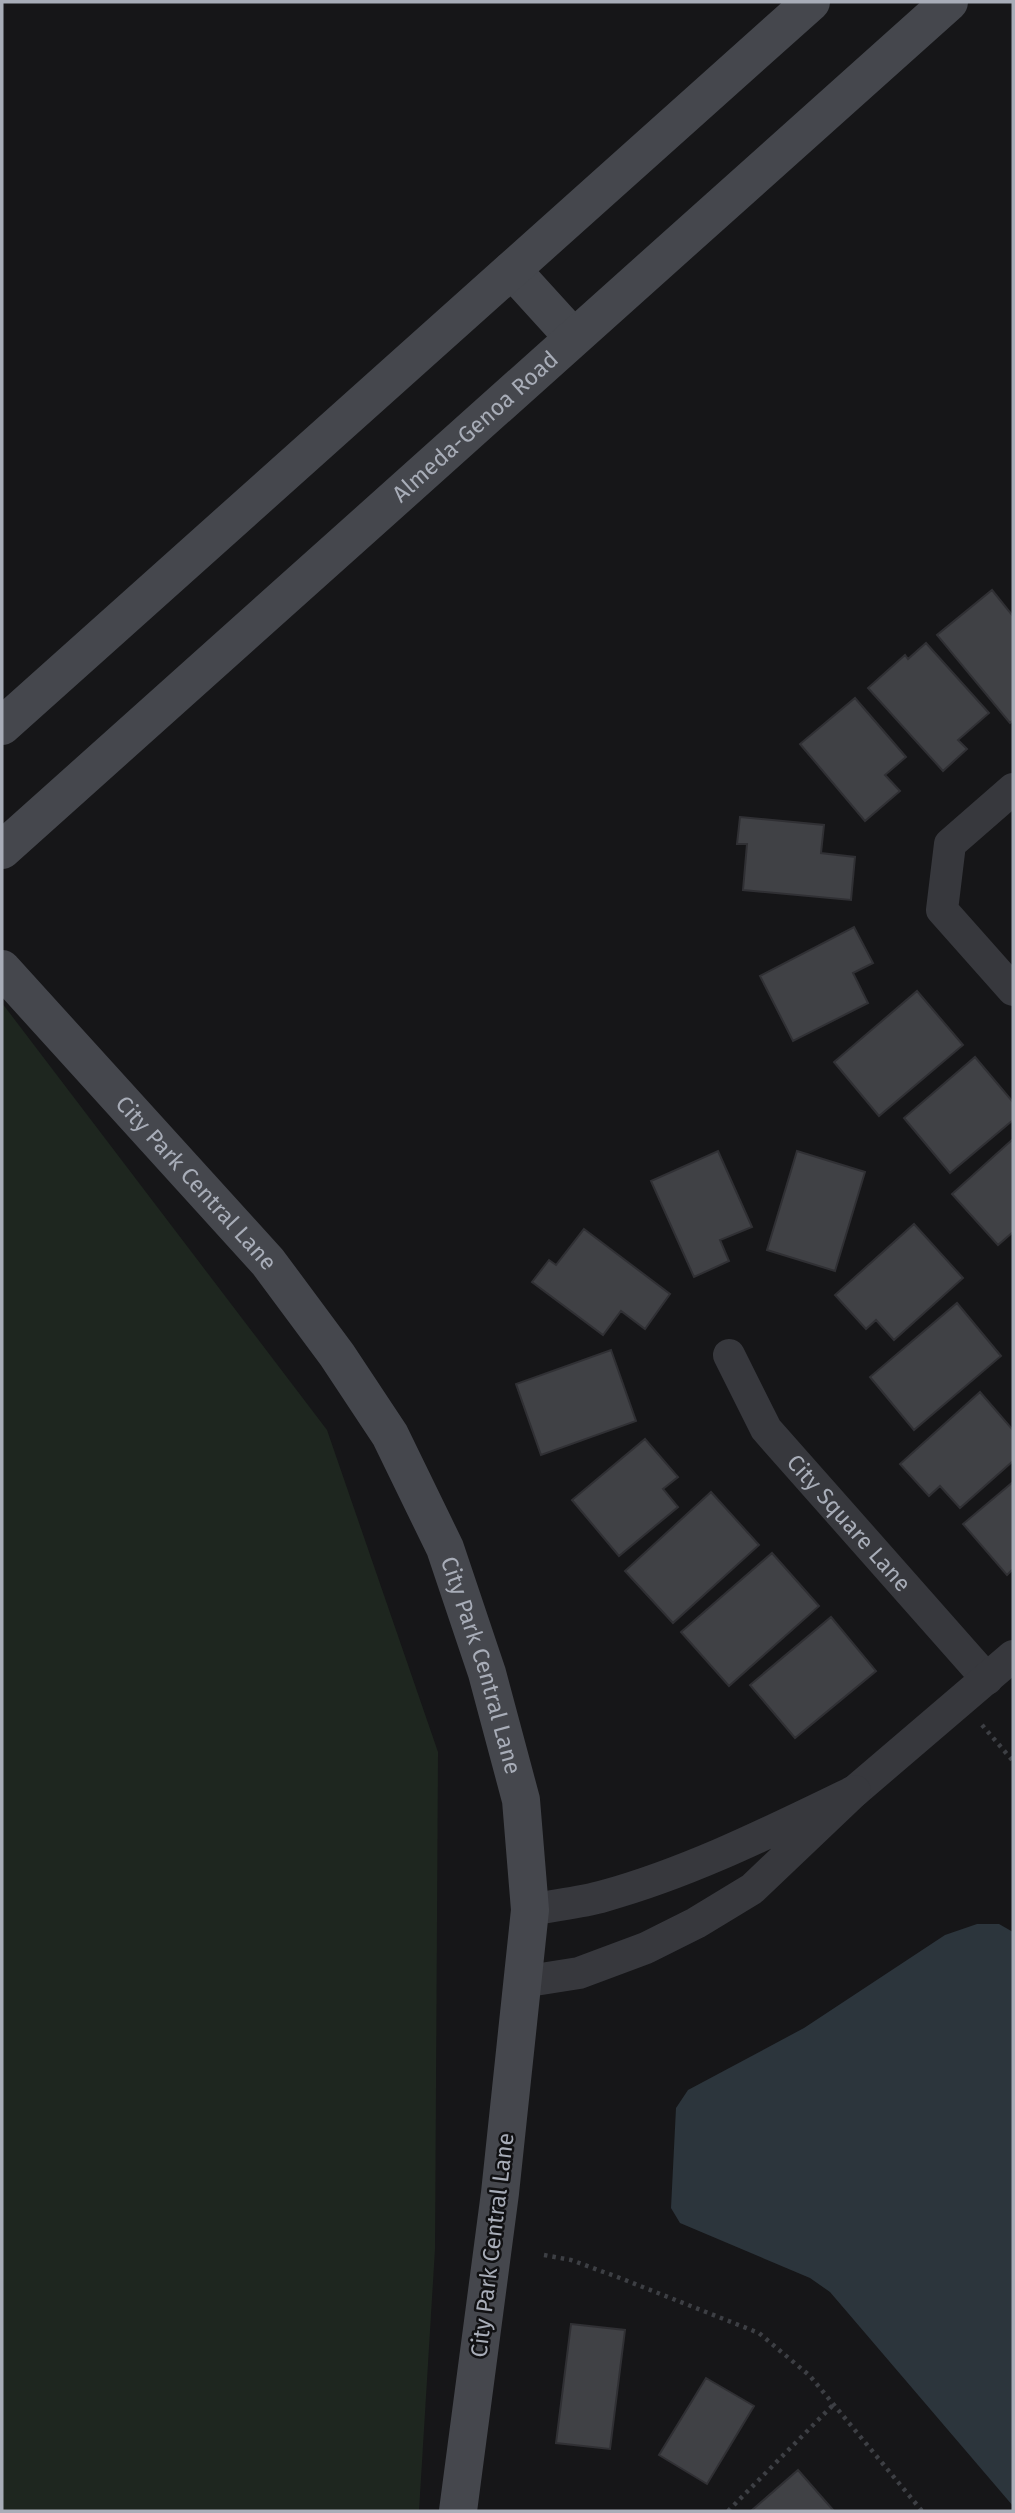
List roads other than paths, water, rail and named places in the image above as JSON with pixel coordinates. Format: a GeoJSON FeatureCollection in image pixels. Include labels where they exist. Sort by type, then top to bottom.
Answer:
{"type":"FeatureCollection","features":[{"type":"Feature","properties":{"kind":"main road"},"geometry":{"type":"LineString","coordinates":[[2,726],[811,2]]}},
{"type":"Feature","properties":{"kind":"main road","name":"Almeda-Genoa Road"},"geometry":{"type":"LineString","coordinates":[[2,850],[948,2]]}},
{"type":"Feature","properties":{"kind":"main road"},"geometry":{"type":"LineString","coordinates":[[512,270],[573,337]]}},
{"type":"Feature","properties":{"kind":"main road","name":"City Park Central Lane"},"geometry":{"type":"LineString","coordinates":[[2,969],[268,1262],[337,1355],[390,1435],[445,1548],[487,1673],[521,1800],[530,1910],[500,2193],[458,2511]]}},
{"type":"Feature","properties":{"kind":"street"},"geometry":{"type":"LineString","coordinates":[[1013,789],[950,844],[942,910],[1013,990]]}},
{"type":"Feature","properties":{"kind":"street","name":"City Square Lane"},"geometry":{"type":"LineString","coordinates":[[729,1355],[766,1429],[987,1679]]}},
{"type":"Feature","properties":{"kind":"street"},"geometry":{"type":"LineString","coordinates":[[522,1982],[579,1973],[646,1948],[696,1923],[752,1889],[855,1791],[1013,1656]]}},
{"type":"Feature","properties":{"kind":"street"},"geometry":{"type":"LineString","coordinates":[[530,1910],[603,1896],[655,1879],[750,1841],[855,1791]]}}]}
